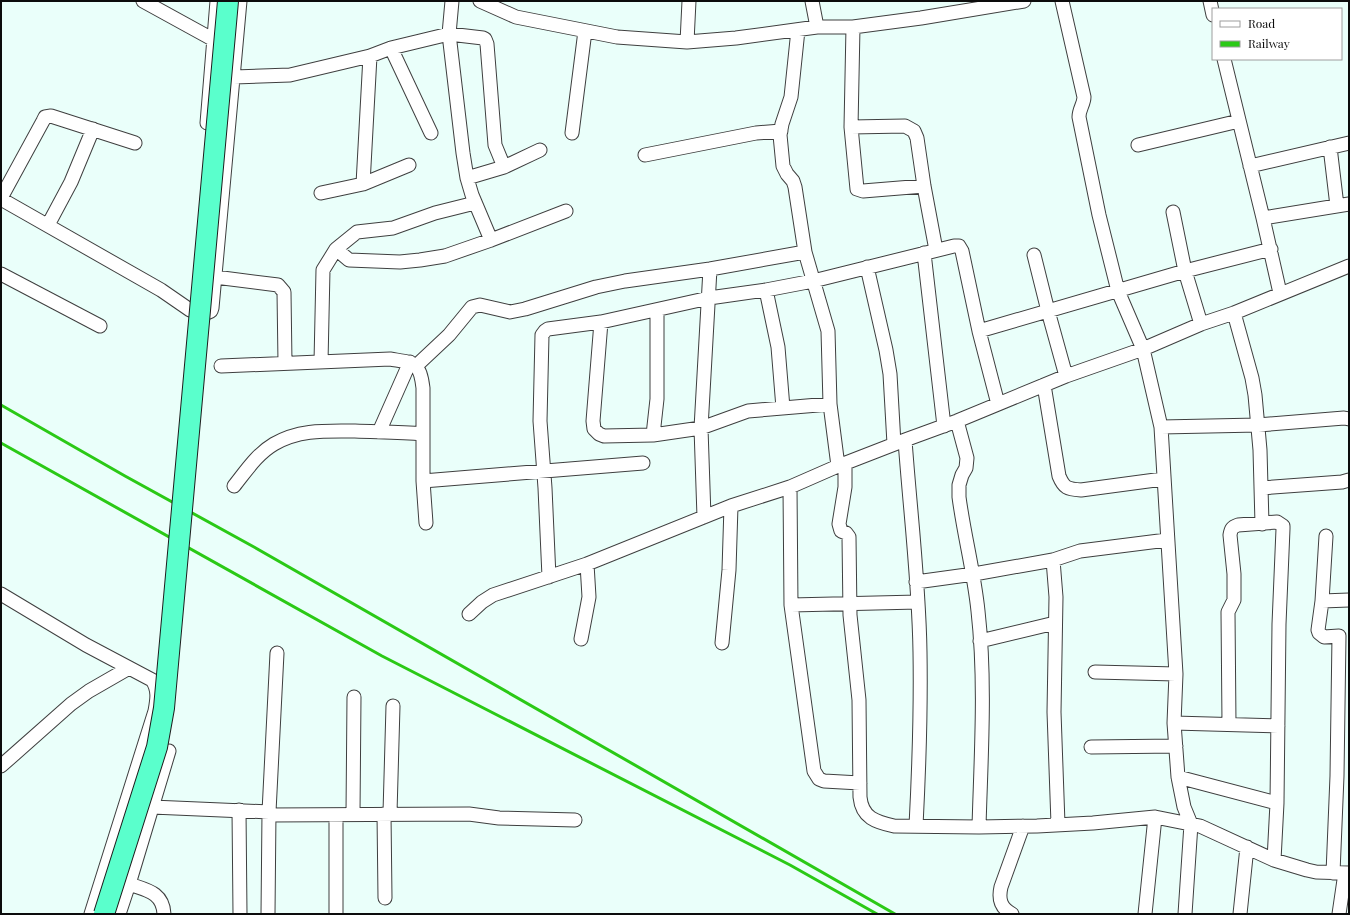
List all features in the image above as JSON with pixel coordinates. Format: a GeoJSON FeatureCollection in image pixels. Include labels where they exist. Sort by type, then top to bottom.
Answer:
{"type":"FeatureCollection","features":[{"type":"Feature","properties":{"kind":"main road"},"geometry":{"type":"LineString","coordinates":[[104,914],[157,747],[164,708],[228,1]]}},
{"type":"Feature","properties":{"kind":"street"},"geometry":{"type":"LineString","coordinates":[[143,1],[214,40],[237,45]]}},
{"type":"Feature","properties":{"kind":"street"},"geometry":{"type":"LineString","coordinates":[[190,310],[217,1]]}},
{"type":"Feature","properties":{"kind":"street"},"geometry":{"type":"LineString","coordinates":[[135,142],[51,116],[45,118],[1,199],[161,290],[190,310],[204,314],[212,308],[240,1]]}},
{"type":"Feature","properties":{"kind":"street"},"geometry":{"type":"LineString","coordinates":[[452,1],[449,34],[467,178],[475,203],[491,240]]}},
{"type":"Feature","properties":{"kind":"street"},"geometry":{"type":"LineString","coordinates":[[480,1],[516,17],[585,31],[617,37],[687,42],[736,38],[817,28],[853,27],[921,18],[1024,1]]}},
{"type":"Feature","properties":{"kind":"street"},"geometry":{"type":"LineString","coordinates":[[687,42],[689,1]]}},
{"type":"Feature","properties":{"kind":"street"},"geometry":{"type":"LineString","coordinates":[[812,1],[817,28]]}},
{"type":"Feature","properties":{"kind":"street"},"geometry":{"type":"LineString","coordinates":[[1062,1],[1084,97],[1084,102],[1080,110],[1079,117],[1099,215],[1118,290],[1140,343],[1161,427],[1163,480],[1176,674],[1174,723],[1178,778],[1184,807],[1191,824],[1185,914]]}},
{"type":"Feature","properties":{"kind":"street"},"geometry":{"type":"LineString","coordinates":[[853,27],[851,127],[857,189],[860,191],[924,186]]}},
{"type":"Feature","properties":{"kind":"street"},"geometry":{"type":"LineString","coordinates":[[798,30],[791,97],[781,131],[783,166],[793,181],[795,187],[805,252],[828,331],[830,404],[845,487],[839,528],[849,537],[850,603],[859,700],[861,806],[868,817],[881,823],[894,826],[979,827],[1093,823],[1155,817],[1200,826],[1274,860],[1307,870],[1342,873]]}},
{"type":"Feature","properties":{"kind":"street"},"geometry":{"type":"LineString","coordinates":[[572,133],[585,31]]}},
{"type":"Feature","properties":{"kind":"street"},"geometry":{"type":"LineString","coordinates":[[234,77],[290,75],[370,56],[391,48],[449,34],[483,38],[487,41],[495,145],[504,167]]}},
{"type":"Feature","properties":{"kind":"street"},"geometry":{"type":"LineString","coordinates":[[391,48],[431,134]]}},
{"type":"Feature","properties":{"kind":"street"},"geometry":{"type":"LineString","coordinates":[[363,184],[370,56]]}},
{"type":"Feature","properties":{"kind":"street"},"geometry":{"type":"LineString","coordinates":[[1224,60],[1238,121],[1271,249],[1280,293]]}},
{"type":"Feature","properties":{"kind":"street"},"geometry":{"type":"LineString","coordinates":[[1138,144],[1238,121]]}},
{"type":"Feature","properties":{"kind":"street"},"geometry":{"type":"LineString","coordinates":[[851,127],[905,126],[914,131],[917,138],[924,186],[944,426]]}},
{"type":"Feature","properties":{"kind":"street"},"geometry":{"type":"LineString","coordinates":[[48,225],[71,182],[93,129]]}},
{"type":"Feature","properties":{"kind":"street"},"geometry":{"type":"LineString","coordinates":[[645,155],[748,135],[781,131]]}},
{"type":"Feature","properties":{"kind":"street"},"geometry":{"type":"LineString","coordinates":[[1250,166],[1349,143]]}},
{"type":"Feature","properties":{"kind":"street"},"geometry":{"type":"LineString","coordinates":[[1263,218],[1343,205],[1330,147]]}},
{"type":"Feature","properties":{"kind":"street"},"geometry":{"type":"LineString","coordinates":[[467,178],[504,167],[540,150]]}},
{"type":"Feature","properties":{"kind":"street"},"geometry":{"type":"LineString","coordinates":[[321,193],[363,184],[409,165]]}},
{"type":"Feature","properties":{"kind":"street"},"geometry":{"type":"LineString","coordinates":[[321,362],[323,270],[336,249],[357,232],[393,228],[426,216],[475,203]]}},
{"type":"Feature","properties":{"kind":"street"},"geometry":{"type":"LineString","coordinates":[[336,249],[349,260],[400,262],[445,256],[566,211]]}},
{"type":"Feature","properties":{"kind":"street"},"geometry":{"type":"LineString","coordinates":[[1173,212],[1185,271],[1201,324]]}},
{"type":"Feature","properties":{"kind":"street"},"geometry":{"type":"LineString","coordinates":[[549,578],[540,415],[543,333],[548,329],[601,322],[709,298],[766,290],[813,281],[959,246],[998,404]]}},
{"type":"Feature","properties":{"kind":"street"},"geometry":{"type":"LineString","coordinates":[[979,331],[1185,271],[1271,249]]}},
{"type":"Feature","properties":{"kind":"street"},"geometry":{"type":"LineString","coordinates":[[379,432],[413,364],[449,335],[472,307],[480,305],[510,312],[525,309],[603,285],[710,269],[805,252]]}},
{"type":"Feature","properties":{"kind":"street"},"geometry":{"type":"LineString","coordinates":[[1034,255],[1066,376]]}},
{"type":"Feature","properties":{"kind":"street"},"geometry":{"type":"LineString","coordinates":[[469,614],[482,602],[493,595],[549,578],[731,506],[790,487],[841,464],[957,422],[1140,343],[1234,313],[1349,266]]}},
{"type":"Feature","properties":{"kind":"street"},"geometry":{"type":"LineString","coordinates":[[867,267],[886,350],[899,442],[918,602],[920,652],[920,734],[916,826]]}},
{"type":"Feature","properties":{"kind":"street"},"geometry":{"type":"LineString","coordinates":[[704,517],[701,428],[710,269]]}},
{"type":"Feature","properties":{"kind":"street"},"geometry":{"type":"LineString","coordinates":[[1,274],[100,326]]}},
{"type":"Feature","properties":{"kind":"street"},"geometry":{"type":"LineString","coordinates":[[215,277],[278,285],[284,292],[285,363]]}},
{"type":"Feature","properties":{"kind":"street"},"geometry":{"type":"LineString","coordinates":[[766,290],[778,347],[783,408]]}},
{"type":"Feature","properties":{"kind":"street"},"geometry":{"type":"LineString","coordinates":[[653,435],[656,399],[657,310]]}},
{"type":"Feature","properties":{"kind":"street"},"geometry":{"type":"LineString","coordinates":[[1234,313],[1252,378],[1255,395],[1260,450],[1262,524]]}},
{"type":"Feature","properties":{"kind":"street"},"geometry":{"type":"LineString","coordinates":[[601,322],[593,421],[594,430],[604,436],[653,435],[701,428],[748,411],[830,404]]}},
{"type":"Feature","properties":{"kind":"street"},"geometry":{"type":"LineString","coordinates":[[221,366],[390,359],[413,364],[421,374],[423,388],[423,481],[426,523]]}},
{"type":"Feature","properties":{"kind":"street"},"geometry":{"type":"LineString","coordinates":[[1044,385],[1059,476],[1063,485],[1070,489],[1080,490],[1163,480]]}},
{"type":"Feature","properties":{"kind":"street"},"geometry":{"type":"LineString","coordinates":[[1161,427],[1258,425],[1344,418],[1349,419]]}},
{"type":"Feature","properties":{"kind":"street"},"geometry":{"type":"LineString","coordinates":[[957,422],[967,458],[966,468],[959,485],[959,497],[974,574],[980,641],[983,699],[979,827]]}},
{"type":"Feature","properties":{"kind":"street"},"geometry":{"type":"LineString","coordinates":[[234,486],[256,458],[274,444],[293,435],[315,431],[423,434]]}},
{"type":"Feature","properties":{"kind":"street"},"geometry":{"type":"LineString","coordinates":[[423,481],[643,463]]}},
{"type":"Feature","properties":{"kind":"street"},"geometry":{"type":"LineString","coordinates":[[1261,488],[1342,482],[1349,480]]}},
{"type":"Feature","properties":{"kind":"street"},"geometry":{"type":"LineString","coordinates":[[790,487],[791,605],[814,771],[819,779],[824,781],[860,783]]}},
{"type":"Feature","properties":{"kind":"street"},"geometry":{"type":"LineString","coordinates":[[722,643],[729,570],[731,506]]}},
{"type":"Feature","properties":{"kind":"street"},"geometry":{"type":"LineString","coordinates":[[1229,724],[1228,612],[1234,603],[1234,574],[1230,534],[1233,526],[1277,522],[1283,529],[1279,624],[1277,803],[1274,860]]}},
{"type":"Feature","properties":{"kind":"street"},"geometry":{"type":"LineString","coordinates":[[1326,536],[1322,601],[1318,630],[1319,634],[1324,637],[1344,636],[1344,663],[1336,776],[1342,873],[1339,914]]}},
{"type":"Feature","properties":{"kind":"street"},"geometry":{"type":"LineString","coordinates":[[916,582],[974,574],[1053,560],[1080,551],[1167,540]]}},
{"type":"Feature","properties":{"kind":"street"},"geometry":{"type":"LineString","coordinates":[[1053,560],[1056,598],[1054,712],[1058,824]]}},
{"type":"Feature","properties":{"kind":"street"},"geometry":{"type":"LineString","coordinates":[[581,639],[589,597],[587,564]]}},
{"type":"Feature","properties":{"kind":"street"},"geometry":{"type":"LineString","coordinates":[[1,594],[86,645],[152,680],[157,690],[155,711],[91,914]]}},
{"type":"Feature","properties":{"kind":"street"},"geometry":{"type":"LineString","coordinates":[[1322,601],[1349,600]]}},
{"type":"Feature","properties":{"kind":"street"},"geometry":{"type":"LineString","coordinates":[[791,605],[918,602]]}},
{"type":"Feature","properties":{"kind":"street"},"geometry":{"type":"LineString","coordinates":[[980,641],[1055,623]]}},
{"type":"Feature","properties":{"kind":"street"},"geometry":{"type":"LineString","coordinates":[[268,914],[269,813],[277,653]]}},
{"type":"Feature","properties":{"kind":"street"},"geometry":{"type":"LineString","coordinates":[[1,766],[71,704],[89,691],[129,668]]}},
{"type":"Feature","properties":{"kind":"street"},"geometry":{"type":"LineString","coordinates":[[1095,672],[1176,674]]}},
{"type":"Feature","properties":{"kind":"street"},"geometry":{"type":"LineString","coordinates":[[352,814],[354,697]]}},
{"type":"Feature","properties":{"kind":"street"},"geometry":{"type":"LineString","coordinates":[[385,898],[387,814],[393,706]]}},
{"type":"Feature","properties":{"kind":"street"},"geometry":{"type":"LineString","coordinates":[[1174,723],[1278,726]]}},
{"type":"Feature","properties":{"kind":"street"},"geometry":{"type":"LineString","coordinates":[[1091,747],[1176,746]]}},
{"type":"Feature","properties":{"kind":"street"},"geometry":{"type":"LineString","coordinates":[[119,914],[169,751]]}},
{"type":"Feature","properties":{"kind":"street"},"geometry":{"type":"LineString","coordinates":[[1178,778],[1277,803]]}},
{"type":"Feature","properties":{"kind":"street"},"geometry":{"type":"LineString","coordinates":[[152,807],[336,815],[469,814],[499,818],[575,820]]}},
{"type":"Feature","properties":{"kind":"street"},"geometry":{"type":"LineString","coordinates":[[239,810],[240,914]]}},
{"type":"Feature","properties":{"kind":"street"},"geometry":{"type":"LineString","coordinates":[[336,815],[336,914]]}},
{"type":"Feature","properties":{"kind":"street"},"geometry":{"type":"LineString","coordinates":[[1145,914],[1155,817]]}},
{"type":"Feature","properties":{"kind":"street"},"geometry":{"type":"LineString","coordinates":[[1012,914],[1005,910],[1001,904],[999,895],[1023,826]]}},
{"type":"Feature","properties":{"kind":"street"},"geometry":{"type":"LineString","coordinates":[[1240,914],[1247,847]]}},
{"type":"Feature","properties":{"kind":"street"},"geometry":{"type":"LineString","coordinates":[[129,884],[154,893],[159,897],[164,914]]}},
{"type":"Feature","properties":{"kind":"railway"},"geometry":{"type":"LineString","coordinates":[[1,405],[125,476],[254,547],[895,914]]}},
{"type":"Feature","properties":{"kind":"railway"},"geometry":{"type":"LineString","coordinates":[[1,443],[382,656],[790,865],[877,914]]}}]}
